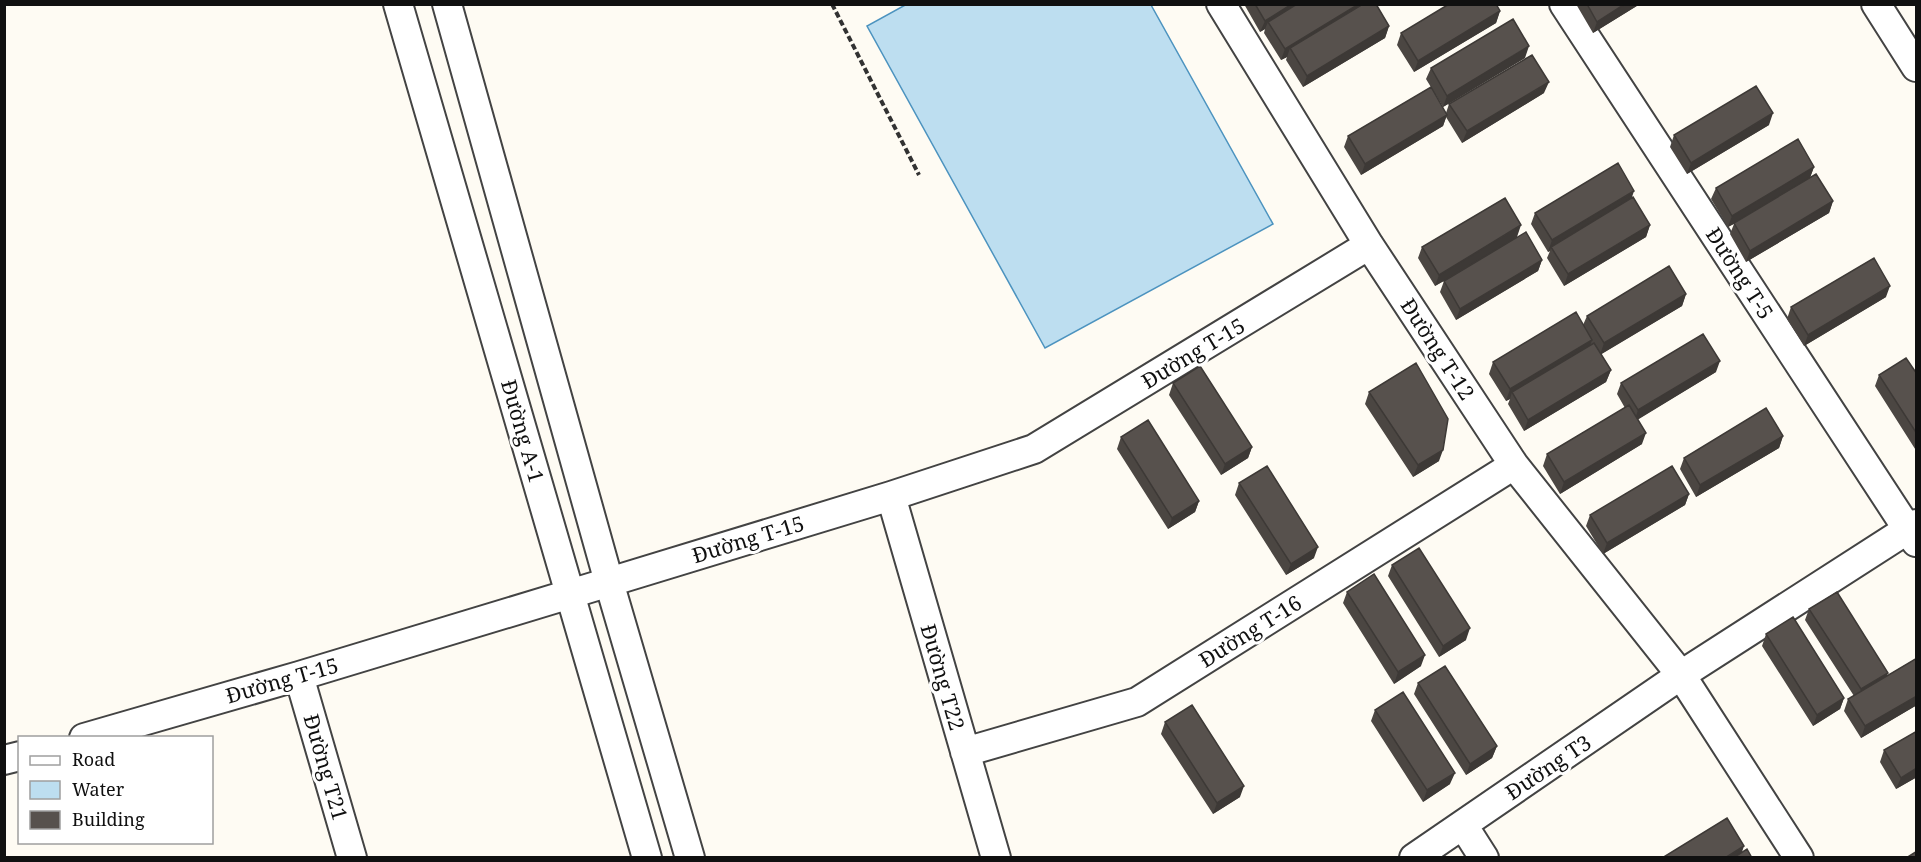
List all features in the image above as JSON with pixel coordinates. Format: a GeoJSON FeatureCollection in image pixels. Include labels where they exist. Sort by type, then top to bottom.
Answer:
{"type":"FeatureCollection","features":[{"type":"Feature","properties":{"kind":"street","name":"Đường A-1"},"geometry":{"type":"LineString","coordinates":[[398,4],[647,858]]}},
{"type":"Feature","properties":{"kind":"street","name":"Đường A-1"},"geometry":{"type":"LineString","coordinates":[[447,4],[609,582],[690,858]]}},
{"type":"Feature","properties":{"kind":"street","name":"Đường T-12"},"geometry":{"type":"LineString","coordinates":[[1221,4],[1369,245],[1514,465],[1681,675]]}},
{"type":"Feature","properties":{"kind":"street","name":"Đường T-5"},"geometry":{"type":"LineString","coordinates":[[1564,4],[1914,532]]}},
{"type":"Feature","properties":{"kind":"street"},"geometry":{"type":"LineString","coordinates":[[1875,4],[1917,67]]}},
{"type":"Feature","properties":{"kind":"street","name":"Đường T-15"},"geometry":{"type":"LineString","coordinates":[[91,736],[570,594],[891,496],[1034,449],[1369,245]]}},
{"type":"Feature","properties":{"kind":"street","name":"Đường T-16"},"geometry":{"type":"LineString","coordinates":[[965,752],[1137,702],[1514,465]]}},
{"type":"Feature","properties":{"kind":"street","name":"Đường T22"},"geometry":{"type":"LineString","coordinates":[[891,496],[996,858]]}},
{"type":"Feature","properties":{"kind":"street","name":"Đường T3"},"geometry":{"type":"LineString","coordinates":[[1414,858],[1681,675],[1914,532]]}},
{"type":"Feature","properties":{"kind":"street"},"geometry":{"type":"LineString","coordinates":[[1681,675],[1799,858]]}},
{"type":"Feature","properties":{"kind":"street","name":"Đường T21"},"geometry":{"type":"LineString","coordinates":[[299,676],[352,858]]}},
{"type":"Feature","properties":{"kind":"street"},"geometry":{"type":"LineString","coordinates":[[1463,825],[1484,858]]}},
{"type":"Feature","properties":{"kind":"path"},"geometry":{"type":"LineString","coordinates":[[832,4],[919,175]]}},
{"type":"Feature","properties":{"kind":"water"},"geometry":{"type":"Polygon","coordinates":[[[907,4],[1151,5],[1273,224],[1045,348],[867,26],[907,4]]]}},
{"type":"Feature","properties":{"kind":"building"},"geometry":{"type":"Polygon","coordinates":[[[1255,4],[1292,4],[1265,21],[1255,4]]]}},
{"type":"Feature","properties":{"kind":"building"},"geometry":{"type":"Polygon","coordinates":[[[1297,4],[1359,4],[1285,49],[1268,22],[1297,4]]]}},
{"type":"Feature","properties":{"kind":"building"},"geometry":{"type":"Polygon","coordinates":[[[1363,4],[1376,4],[1389,26],[1307,76],[1290,48],[1363,4]]]}},
{"type":"Feature","properties":{"kind":"building"},"geometry":{"type":"Polygon","coordinates":[[[1449,4],[1496,4],[1500,11],[1418,61],[1401,33],[1449,4]]]}},
{"type":"Feature","properties":{"kind":"building"},"geometry":{"type":"Polygon","coordinates":[[[1587,4],[1625,4],[1597,22],[1587,4]]]}},
{"type":"Feature","properties":{"kind":"building"},"geometry":{"type":"Polygon","coordinates":[[[1513,19],[1529,46],[1447,96],[1431,68],[1513,19]]]}},
{"type":"Feature","properties":{"kind":"building"},"geometry":{"type":"Polygon","coordinates":[[[1532,55],[1549,82],[1467,131],[1449,104],[1532,55]]]}},
{"type":"Feature","properties":{"kind":"building"},"geometry":{"type":"Polygon","coordinates":[[[1756,86],[1773,113],[1691,163],[1674,135],[1756,86]]]}},
{"type":"Feature","properties":{"kind":"building"},"geometry":{"type":"Polygon","coordinates":[[[1431,87],[1447,115],[1365,164],[1348,136],[1431,87]]]}},
{"type":"Feature","properties":{"kind":"building"},"geometry":{"type":"Polygon","coordinates":[[[1798,139],[1814,167],[1732,216],[1716,188],[1798,139]]]}},
{"type":"Feature","properties":{"kind":"building"},"geometry":{"type":"Polygon","coordinates":[[[1618,163],[1634,191],[1552,240],[1535,213],[1618,163]]]}},
{"type":"Feature","properties":{"kind":"building"},"geometry":{"type":"Polygon","coordinates":[[[1816,174],[1833,201],[1750,251],[1734,223],[1816,174]]]}},
{"type":"Feature","properties":{"kind":"building"},"geometry":{"type":"Polygon","coordinates":[[[1633,197],[1650,225],[1568,274],[1551,247],[1633,197]]]}},
{"type":"Feature","properties":{"kind":"building"},"geometry":{"type":"Polygon","coordinates":[[[1505,198],[1521,225],[1439,275],[1422,247],[1505,198]]]}},
{"type":"Feature","properties":{"kind":"building"},"geometry":{"type":"Polygon","coordinates":[[[1526,232],[1542,260],[1460,309],[1444,281],[1526,232]]]}},
{"type":"Feature","properties":{"kind":"building"},"geometry":{"type":"Polygon","coordinates":[[[1874,258],[1890,286],[1808,335],[1791,307],[1874,258]]]}},
{"type":"Feature","properties":{"kind":"building"},"geometry":{"type":"Polygon","coordinates":[[[1669,266],[1686,294],[1604,343],[1587,316],[1669,266]]]}},
{"type":"Feature","properties":{"kind":"building"},"geometry":{"type":"Polygon","coordinates":[[[1576,312],[1592,340],[1510,389],[1493,362],[1576,312]]]}},
{"type":"Feature","properties":{"kind":"building"},"geometry":{"type":"Polygon","coordinates":[[[1703,334],[1720,361],[1638,410],[1621,383],[1703,334]]]}},
{"type":"Feature","properties":{"kind":"building"},"geometry":{"type":"Polygon","coordinates":[[[1594,343],[1611,370],[1528,420],[1512,392],[1594,343]]]}},
{"type":"Feature","properties":{"kind":"building"},"geometry":{"type":"Polygon","coordinates":[[[1906,358],[1917,374],[1917,434],[1879,375],[1906,358]]]}},
{"type":"Feature","properties":{"kind":"building"},"geometry":{"type":"Polygon","coordinates":[[[1416,363],[1448,419],[1443,450],[1418,465],[1369,392],[1416,363]]]}},
{"type":"Feature","properties":{"kind":"building"},"geometry":{"type":"Polygon","coordinates":[[[1200,366],[1252,447],[1225,464],[1173,383],[1200,366]]]}},
{"type":"Feature","properties":{"kind":"building"},"geometry":{"type":"Polygon","coordinates":[[[1629,405],[1646,433],[1564,482],[1547,454],[1629,405]]]}},
{"type":"Feature","properties":{"kind":"building"},"geometry":{"type":"Polygon","coordinates":[[[1766,408],[1783,436],[1700,485],[1684,458],[1766,408]]]}},
{"type":"Feature","properties":{"kind":"building"},"geometry":{"type":"Polygon","coordinates":[[[1148,420],[1199,501],[1172,518],[1121,437],[1148,420]]]}},
{"type":"Feature","properties":{"kind":"building"},"geometry":{"type":"Polygon","coordinates":[[[1267,466],[1318,547],[1291,564],[1239,483],[1267,466]]]}},
{"type":"Feature","properties":{"kind":"building"},"geometry":{"type":"Polygon","coordinates":[[[1672,466],[1689,494],[1607,543],[1590,515],[1672,466]]]}},
{"type":"Feature","properties":{"kind":"building"},"geometry":{"type":"Polygon","coordinates":[[[1419,548],[1470,628],[1443,646],[1392,565],[1419,548]]]}},
{"type":"Feature","properties":{"kind":"building"},"geometry":{"type":"Polygon","coordinates":[[[1374,574],[1425,655],[1398,672],[1347,592],[1374,574]]]}},
{"type":"Feature","properties":{"kind":"building"},"geometry":{"type":"Polygon","coordinates":[[[1837,592],[1888,673],[1861,689],[1809,609],[1837,592]]]}},
{"type":"Feature","properties":{"kind":"building"},"geometry":{"type":"Polygon","coordinates":[[[1793,617],[1844,698],[1817,715],[1766,634],[1793,617]]]}},
{"type":"Feature","properties":{"kind":"building"},"geometry":{"type":"Polygon","coordinates":[[[1917,658],[1917,696],[1865,726],[1848,699],[1917,658]]]}},
{"type":"Feature","properties":{"kind":"building"},"geometry":{"type":"Polygon","coordinates":[[[1445,666],[1497,746],[1470,764],[1418,683],[1445,666]]]}},
{"type":"Feature","properties":{"kind":"building"},"geometry":{"type":"Polygon","coordinates":[[[1403,692],[1455,773],[1427,790],[1375,710],[1403,692]]]}},
{"type":"Feature","properties":{"kind":"building"},"geometry":{"type":"Polygon","coordinates":[[[1192,705],[1244,786],[1217,803],[1165,722],[1192,705]]]}},
{"type":"Feature","properties":{"kind":"building"},"geometry":{"type":"Polygon","coordinates":[[[1917,731],[1917,768],[1901,778],[1884,750],[1917,731]]]}},
{"type":"Feature","properties":{"kind":"building"},"geometry":{"type":"Polygon","coordinates":[[[1727,818],[1744,846],[1725,858],[1662,858],[1727,818]]]}},
{"type":"Feature","properties":{"kind":"building"},"geometry":{"type":"Polygon","coordinates":[[[1747,849],[1752,858],[1733,858],[1747,849]]]}},
{"type":"Feature","properties":{"kind":"building"},"geometry":{"type":"Polygon","coordinates":[[[1917,851],[1917,858],[1906,858],[1917,851]]]}}]}
